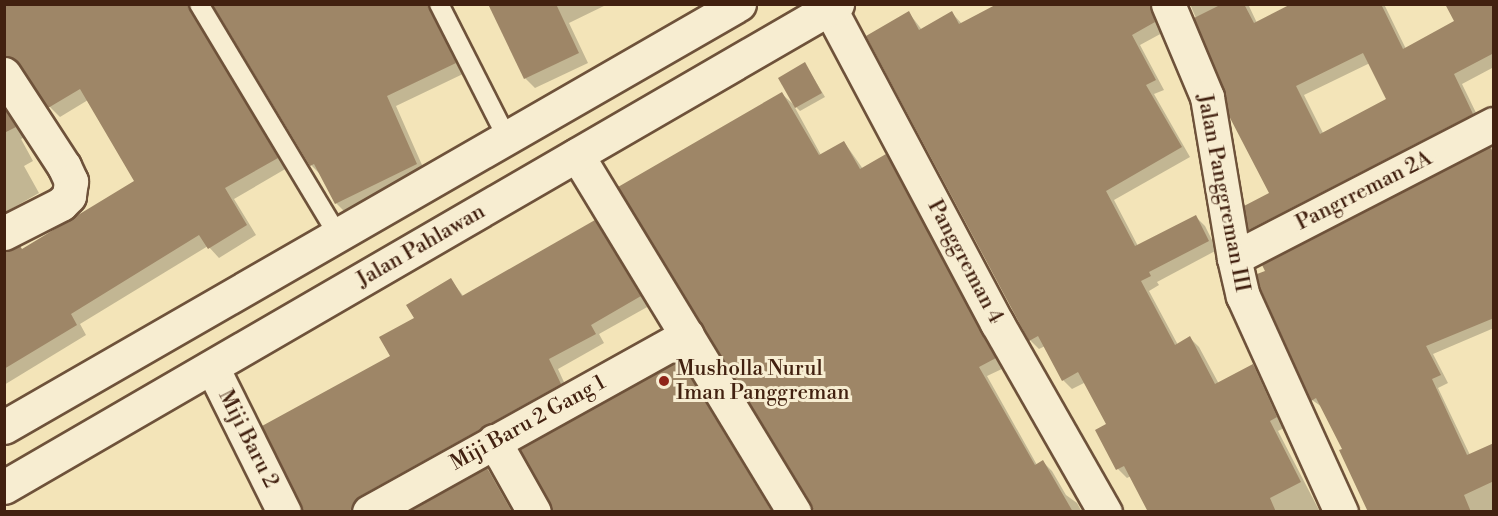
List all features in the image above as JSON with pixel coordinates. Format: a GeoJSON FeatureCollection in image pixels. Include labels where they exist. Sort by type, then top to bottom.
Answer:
{"type":"FeatureCollection","features":[{"type":"Feature","properties":{"kind":"street"},"geometry":{"type":"LineString","coordinates":[[4,427],[739,4]]}},
{"type":"Feature","properties":{"kind":"street","name":"Jalan Panggreman III"},"geometry":{"type":"LineString","coordinates":[[1168,4],[1207,97],[1234,258],[1243,296],[1341,512]]}},
{"type":"Feature","properties":{"kind":"street","name":"Jalan Pahlawan"},"geometry":{"type":"LineString","coordinates":[[4,487],[833,7]]}},
{"type":"Feature","properties":{"kind":"street","name":"Panggreman 4"},"geometry":{"type":"LineString","coordinates":[[833,7],[997,323],[1105,512]]}},
{"type":"Feature","properties":{"kind":"street"},"geometry":{"type":"LineString","coordinates":[[4,74],[64,166],[71,181],[69,196],[61,204],[4,233]]}},
{"type":"Feature","properties":{"kind":"street","name":"Pangrreman 2A"},"geometry":{"type":"LineString","coordinates":[[1234,258],[1494,124]]}},
{"type":"Feature","properties":{"kind":"street"},"geometry":{"type":"LineString","coordinates":[[577,155],[794,512]]}},
{"type":"Feature","properties":{"kind":"street","name":"Miji Baru 2 Gang 1"},"geometry":{"type":"LineString","coordinates":[[369,512],[687,335]]}},
{"type":"Feature","properties":{"kind":"street","name":"Miji Baru 2"},"geometry":{"type":"LineString","coordinates":[[212,367],[284,512]]}},
{"type":"Feature","properties":{"kind":"street"},"geometry":{"type":"LineString","coordinates":[[495,441],[534,512]]}},
{"type":"Feature","properties":{"kind":"lane"},"geometry":{"type":"LineString","coordinates":[[199,4],[338,235]]}},
{"type":"Feature","properties":{"kind":"lane"},"geometry":{"type":"LineString","coordinates":[[439,4],[507,138]]}},
{"type":"Feature","properties":{"kind":"building"},"geometry":{"type":"Polygon","coordinates":[[[4,4],[188,4],[278,158],[225,188],[247,225],[208,249],[199,235],[71,314],[77,325],[4,369],[4,251],[20,246],[22,249],[134,181],[80,89],[48,108],[20,64],[13,58],[4,56],[4,4]]]}},
{"type":"Feature","properties":{"kind":"building"},"geometry":{"type":"Polygon","coordinates":[[[212,4],[428,4],[456,63],[387,96],[417,164],[335,204],[314,164],[310,166],[212,4]]]}},
{"type":"Feature","properties":{"kind":"building"},"geometry":{"type":"Polygon","coordinates":[[[488,4],[556,4],[579,53],[524,79],[488,4]]]}},
{"type":"Feature","properties":{"kind":"building"},"geometry":{"type":"Polygon","coordinates":[[[997,4],[1150,4],[1155,22],[1132,35],[1156,80],[1146,85],[1182,147],[1106,191],[1135,246],[1196,215],[1209,241],[1149,272],[1151,276],[1141,281],[1175,345],[1190,336],[1215,384],[1253,364],[1277,417],[1270,421],[1301,482],[1270,498],[1276,512],[1148,512],[1124,466],[1116,470],[1095,430],[1106,424],[1078,372],[1062,381],[1038,336],[1029,341],[866,36],[909,11],[919,30],[952,11],[959,24],[997,4]]]}},
{"type":"Feature","properties":{"kind":"building"},"geometry":{"type":"Polygon","coordinates":[[[1222,4],[1244,4],[1254,23],[1291,4],[1381,4],[1403,49],[1454,21],[1445,4],[1494,4],[1494,53],[1454,74],[1473,114],[1248,230],[1244,206],[1269,193],[1229,116],[1224,90],[1194,18],[1222,4]],[[1363,53],[1296,86],[1320,134],[1386,99],[1363,53]]]}},
{"type":"Feature","properties":{"kind":"building"},"geometry":{"type":"Polygon","coordinates":[[[805,62],[822,93],[795,108],[778,78],[805,62]]]}},
{"type":"Feature","properties":{"kind":"building"},"geometry":{"type":"Polygon","coordinates":[[[782,92],[819,155],[844,141],[860,169],[886,154],[996,358],[979,367],[1035,465],[1043,460],[1073,512],[813,512],[810,502],[618,187],[782,92]]]}},
{"type":"Feature","properties":{"kind":"building"},"geometry":{"type":"Polygon","coordinates":[[[4,109],[16,127],[4,133],[4,109]]]}},
{"type":"Feature","properties":{"kind":"building"},"geometry":{"type":"Polygon","coordinates":[[[1490,147],[1494,154],[1494,318],[1426,346],[1441,375],[1432,379],[1467,455],[1494,443],[1494,481],[1464,495],[1471,512],[1368,512],[1339,450],[1342,449],[1316,398],[1311,401],[1261,290],[1257,274],[1265,271],[1262,265],[1490,147]]]}},
{"type":"Feature","properties":{"kind":"building"},"geometry":{"type":"Polygon","coordinates":[[[595,220],[641,296],[591,325],[596,334],[549,359],[561,384],[360,496],[353,503],[350,512],[302,512],[262,426],[390,356],[379,337],[414,318],[406,305],[451,278],[462,296],[595,220]]]}},
{"type":"Feature","properties":{"kind":"building"},"geometry":{"type":"Polygon","coordinates":[[[680,360],[772,512],[553,512],[520,449],[680,360]]]}},
{"type":"Feature","properties":{"kind":"building"},"geometry":{"type":"Polygon","coordinates":[[[487,468],[512,512],[413,512],[412,510],[487,468]]]}},
{"type":"Feature","properties":{"kind":"place","name":"Musholla Nurul Iman Panggreman"},"geometry":{"type":"Point","coordinates":[664,381]}}]}
